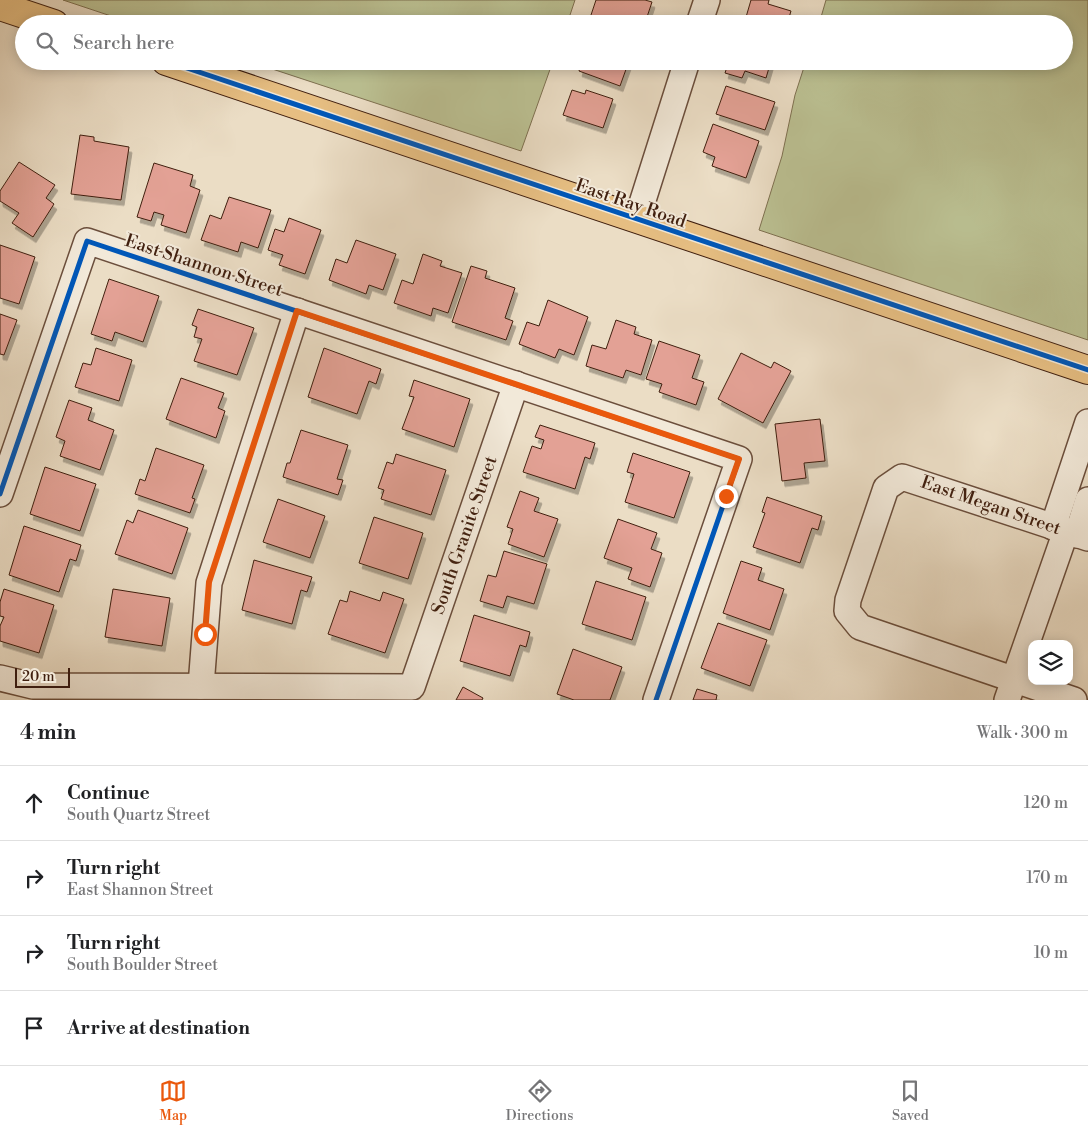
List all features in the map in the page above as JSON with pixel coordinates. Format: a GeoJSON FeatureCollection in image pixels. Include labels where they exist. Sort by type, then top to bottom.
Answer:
{"type":"FeatureCollection","features":[{"type":"Feature","properties":{"kind":"main road"},"geometry":{"type":"LineString","coordinates":[[0,6],[27,15]]}},
{"type":"Feature","properties":{"kind":"main road","name":"East Ray Road"},"geometry":{"type":"LineString","coordinates":[[193,70],[1088,370]]}},
{"type":"Feature","properties":{"kind":"street"},"geometry":{"type":"LineString","coordinates":[[702,15],[707,0]]}},
{"type":"Feature","properties":{"kind":"street"},"geometry":{"type":"LineString","coordinates":[[637,219],[684,70]]}},
{"type":"Feature","properties":{"kind":"street","name":"East Shannon Street"},"geometry":{"type":"LineString","coordinates":[[0,494],[87,241],[739,459],[656,700]]}},
{"type":"Feature","properties":{"kind":"street"},"geometry":{"type":"LineString","coordinates":[[0,678],[33,686],[201,686],[209,582],[297,311]]}},
{"type":"Feature","properties":{"kind":"street","name":"South Granite Street"},"geometry":{"type":"LineString","coordinates":[[201,686],[412,687],[516,384]]}},
{"type":"Feature","properties":{"kind":"street"},"geometry":{"type":"LineString","coordinates":[[1071,533],[1088,422]]}},
{"type":"Feature","properties":{"kind":"street","name":"East Megan Street"},"geometry":{"type":"LineString","coordinates":[[1011,690],[860,627],[852,620],[848,611],[848,600],[886,488],[902,477],[911,478],[1071,533]]}},
{"type":"Feature","properties":{"kind":"street"},"geometry":{"type":"LineString","coordinates":[[1074,700],[1011,690],[1071,533],[1088,500]]}},
{"type":"Feature","properties":{"kind":"green space"},"geometry":{"type":"Polygon","coordinates":[[[63,0],[575,0],[570,15],[108,15],[63,0]]]}},
{"type":"Feature","properties":{"kind":"green space"},"geometry":{"type":"Polygon","coordinates":[[[826,0],[1088,0],[1088,340],[759,230],[782,156],[795,95],[803,70],[1073,70],[1073,15],[822,15],[826,0]]]}},
{"type":"Feature","properties":{"kind":"green space"},"geometry":{"type":"Polygon","coordinates":[[[275,70],[550,70],[521,151],[275,70]]]}},
{"type":"Feature","properties":{"kind":"building"},"geometry":{"type":"Polygon","coordinates":[[[596,0],[645,0],[652,2],[648,15],[591,15],[596,0]]]}},
{"type":"Feature","properties":{"kind":"building"},"geometry":{"type":"Polygon","coordinates":[[[751,0],[769,0],[768,4],[791,11],[790,15],[747,15],[751,0]]]}},
{"type":"Feature","properties":{"kind":"building"},"geometry":{"type":"Polygon","coordinates":[[[579,70],[626,70],[620,86],[579,70]]]}},
{"type":"Feature","properties":{"kind":"building"},"geometry":{"type":"Polygon","coordinates":[[[726,70],[768,70],[766,78],[745,71],[742,78],[725,73],[726,70]]]}},
{"type":"Feature","properties":{"kind":"building"},"geometry":{"type":"Polygon","coordinates":[[[726,86],[775,102],[765,130],[716,114],[726,86]]]}},
{"type":"Feature","properties":{"kind":"building"},"geometry":{"type":"Polygon","coordinates":[[[572,90],[585,94],[586,90],[613,99],[603,128],[563,115],[572,90]]]}},
{"type":"Feature","properties":{"kind":"building"},"geometry":{"type":"Polygon","coordinates":[[[713,124],[759,141],[746,178],[712,166],[715,157],[703,152],[713,124]]]}},
{"type":"Feature","properties":{"kind":"building"},"geometry":{"type":"Polygon","coordinates":[[[80,135],[94,137],[94,141],[129,147],[121,200],[71,194],[80,135]]]}},
{"type":"Feature","properties":{"kind":"building"},"geometry":{"type":"Polygon","coordinates":[[[19,162],[55,185],[46,198],[54,204],[33,237],[12,223],[19,213],[0,201],[0,191],[19,162]]]}},
{"type":"Feature","properties":{"kind":"building"},"geometry":{"type":"Polygon","coordinates":[[[154,163],[193,175],[190,186],[200,190],[186,233],[161,225],[164,215],[154,212],[151,221],[137,217],[154,163]]]}},
{"type":"Feature","properties":{"kind":"building"},"geometry":{"type":"Polygon","coordinates":[[[229,197],[271,210],[258,248],[241,242],[238,252],[201,240],[210,215],[221,219],[229,197]]]}},
{"type":"Feature","properties":{"kind":"building"},"geometry":{"type":"Polygon","coordinates":[[[289,218],[321,230],[305,274],[279,265],[283,255],[268,250],[275,229],[284,232],[289,218]]]}},
{"type":"Feature","properties":{"kind":"building"},"geometry":{"type":"Polygon","coordinates":[[[356,240],[396,254],[383,290],[369,285],[366,294],[329,280],[336,259],[347,263],[356,240]]]}},
{"type":"Feature","properties":{"kind":"building"},"geometry":{"type":"Polygon","coordinates":[[[0,245],[35,257],[19,304],[0,298],[0,245]]]}},
{"type":"Feature","properties":{"kind":"building"},"geometry":{"type":"Polygon","coordinates":[[[423,254],[442,261],[440,266],[462,273],[448,313],[433,308],[431,316],[394,303],[402,280],[413,284],[423,254]]]}},
{"type":"Feature","properties":{"kind":"building"},"geometry":{"type":"Polygon","coordinates":[[[471,266],[487,271],[485,278],[515,288],[505,318],[513,321],[506,340],[452,322],[471,266]]]}},
{"type":"Feature","properties":{"kind":"building"},"geometry":{"type":"Polygon","coordinates":[[[109,279],[159,296],[143,342],[115,332],[112,341],[91,334],[109,279]]]}},
{"type":"Feature","properties":{"kind":"building"},"geometry":{"type":"Polygon","coordinates":[[[548,300],[588,317],[574,355],[559,349],[555,358],[519,344],[527,322],[539,326],[548,300]]]}},
{"type":"Feature","properties":{"kind":"building"},"geometry":{"type":"Polygon","coordinates":[[[198,309],[254,328],[237,375],[194,361],[202,339],[194,337],[197,327],[192,325],[198,309]]]}},
{"type":"Feature","properties":{"kind":"building"},"geometry":{"type":"Polygon","coordinates":[[[0,314],[17,320],[4,355],[0,354],[0,314]]]}},
{"type":"Feature","properties":{"kind":"building"},"geometry":{"type":"Polygon","coordinates":[[[616,320],[636,327],[634,334],[652,340],[641,375],[626,370],[623,378],[586,366],[592,345],[606,349],[616,320]]]}},
{"type":"Feature","properties":{"kind":"building"},"geometry":{"type":"Polygon","coordinates":[[[659,341],[700,355],[692,378],[704,382],[696,405],[659,392],[662,384],[646,379],[659,341]]]}},
{"type":"Feature","properties":{"kind":"building"},"geometry":{"type":"Polygon","coordinates":[[[96,348],[132,360],[119,401],[75,387],[83,363],[91,365],[96,348]]]}},
{"type":"Feature","properties":{"kind":"building"},"geometry":{"type":"Polygon","coordinates":[[[324,348],[381,369],[376,384],[369,381],[357,414],[308,397],[324,348]]]}},
{"type":"Feature","properties":{"kind":"building"},"geometry":{"type":"Polygon","coordinates":[[[741,353],[771,368],[774,362],[791,371],[763,423],[718,399],[741,353]]]}},
{"type":"Feature","properties":{"kind":"building"},"geometry":{"type":"Polygon","coordinates":[[[181,378],[224,393],[218,408],[225,411],[216,438],[166,419],[181,378]]]}},
{"type":"Feature","properties":{"kind":"building"},"geometry":{"type":"Polygon","coordinates":[[[414,380],[470,399],[454,447],[402,429],[414,397],[409,396],[414,380]]]}},
{"type":"Feature","properties":{"kind":"building"},"geometry":{"type":"Polygon","coordinates":[[[69,400],[92,408],[88,420],[114,430],[100,470],[60,456],[65,441],[56,437],[69,400]]]}},
{"type":"Feature","properties":{"kind":"building"},"geometry":{"type":"Polygon","coordinates":[[[820,419],[825,461],[804,463],[806,478],[782,481],[775,424],[820,419]]]}},
{"type":"Feature","properties":{"kind":"building"},"geometry":{"type":"Polygon","coordinates":[[[540,425],[595,443],[590,459],[585,457],[575,489],[523,472],[532,446],[541,449],[544,440],[535,437],[540,425]]]}},
{"type":"Feature","properties":{"kind":"building"},"geometry":{"type":"Polygon","coordinates":[[[301,430],[348,445],[337,479],[343,480],[338,495],[283,477],[287,463],[290,463],[301,430]]]}},
{"type":"Feature","properties":{"kind":"building"},"geometry":{"type":"Polygon","coordinates":[[[156,448],[204,465],[192,498],[195,499],[190,513],[135,494],[140,479],[145,481],[156,448]]]}},
{"type":"Feature","properties":{"kind":"building"},"geometry":{"type":"Polygon","coordinates":[[[633,453],[690,472],[674,518],[625,502],[634,474],[627,472],[633,453]]]}},
{"type":"Feature","properties":{"kind":"building"},"geometry":{"type":"Polygon","coordinates":[[[396,454],[446,470],[431,515],[381,499],[384,490],[378,488],[387,462],[393,464],[396,454]]]}},
{"type":"Feature","properties":{"kind":"building"},"geometry":{"type":"Polygon","coordinates":[[[45,467],[96,484],[80,531],[30,514],[45,467]]]}},
{"type":"Feature","properties":{"kind":"building"},"geometry":{"type":"Polygon","coordinates":[[[520,491],[539,498],[534,511],[558,519],[544,557],[508,544],[513,529],[507,527],[520,491]]]}},
{"type":"Feature","properties":{"kind":"building"},"geometry":{"type":"Polygon","coordinates":[[[767,497],[822,516],[818,530],[812,528],[800,563],[753,547],[765,513],[762,512],[767,497]]]}},
{"type":"Feature","properties":{"kind":"building"},"geometry":{"type":"Polygon","coordinates":[[[278,499],[325,516],[310,558],[263,542],[278,499]]]}},
{"type":"Feature","properties":{"kind":"building"},"geometry":{"type":"Polygon","coordinates":[[[138,510],[188,528],[172,574],[115,554],[127,520],[133,523],[138,510]]]}},
{"type":"Feature","properties":{"kind":"building"},"geometry":{"type":"Polygon","coordinates":[[[374,517],[423,533],[408,579],[359,563],[374,517]]]}},
{"type":"Feature","properties":{"kind":"building"},"geometry":{"type":"Polygon","coordinates":[[[618,519],[657,533],[651,549],[662,553],[650,587],[628,579],[632,568],[604,558],[618,519]]]}},
{"type":"Feature","properties":{"kind":"building"},"geometry":{"type":"Polygon","coordinates":[[[24,526],[81,545],[76,561],[70,559],[59,592],[9,575],[24,526]]]}},
{"type":"Feature","properties":{"kind":"building"},"geometry":{"type":"Polygon","coordinates":[[[504,551],[547,564],[534,604],[507,596],[503,608],[480,601],[488,575],[496,577],[504,551]]]}},
{"type":"Feature","properties":{"kind":"building"},"geometry":{"type":"Polygon","coordinates":[[[254,560],[312,577],[307,592],[301,590],[292,624],[242,610],[254,560]]]}},
{"type":"Feature","properties":{"kind":"building"},"geometry":{"type":"Polygon","coordinates":[[[741,561],[762,568],[758,580],[784,589],[770,630],[723,613],[741,561]]]}},
{"type":"Feature","properties":{"kind":"building"},"geometry":{"type":"Polygon","coordinates":[[[596,581],[646,597],[632,640],[582,624],[596,581]]]}},
{"type":"Feature","properties":{"kind":"building"},"geometry":{"type":"Polygon","coordinates":[[[4,589],[54,605],[39,653],[0,641],[0,626],[4,617],[0,616],[0,602],[4,589]]]}},
{"type":"Feature","properties":{"kind":"building"},"geometry":{"type":"Polygon","coordinates":[[[113,589],[170,598],[162,646],[105,637],[113,589]]]}},
{"type":"Feature","properties":{"kind":"building"},"geometry":{"type":"Polygon","coordinates":[[[350,591],[380,601],[383,592],[404,599],[385,653],[328,634],[340,600],[347,602],[350,591]]]}},
{"type":"Feature","properties":{"kind":"building"},"geometry":{"type":"Polygon","coordinates":[[[474,615],[530,632],[526,647],[520,645],[510,676],[460,661],[474,615]]]}},
{"type":"Feature","properties":{"kind":"building"},"geometry":{"type":"Polygon","coordinates":[[[718,623],[767,640],[750,686],[701,668],[718,623]]]}},
{"type":"Feature","properties":{"kind":"building"},"geometry":{"type":"Polygon","coordinates":[[[573,649],[622,667],[610,700],[574,700],[557,694],[573,649]]]}},
{"type":"Feature","properties":{"kind":"building"},"geometry":{"type":"Polygon","coordinates":[[[463,687],[483,698],[482,700],[456,700],[463,687]]]}},
{"type":"Feature","properties":{"kind":"building"},"geometry":{"type":"Polygon","coordinates":[[[697,689],[717,695],[716,700],[693,700],[697,689]]]}},
{"type":"Feature","properties":{"kind":"cycle path"},"geometry":{"type":"LineString","coordinates":[[193,70],[1088,370]]}},
{"type":"Feature","properties":{"kind":"cycle path"},"geometry":{"type":"LineString","coordinates":[[0,494],[87,241],[739,459],[656,700]]}},
{"type":"Feature","properties":{"kind":"route"},"geometry":{"type":"LineString","coordinates":[[205,634],[209,582],[297,311],[739,459],[726,496]]}}]}
